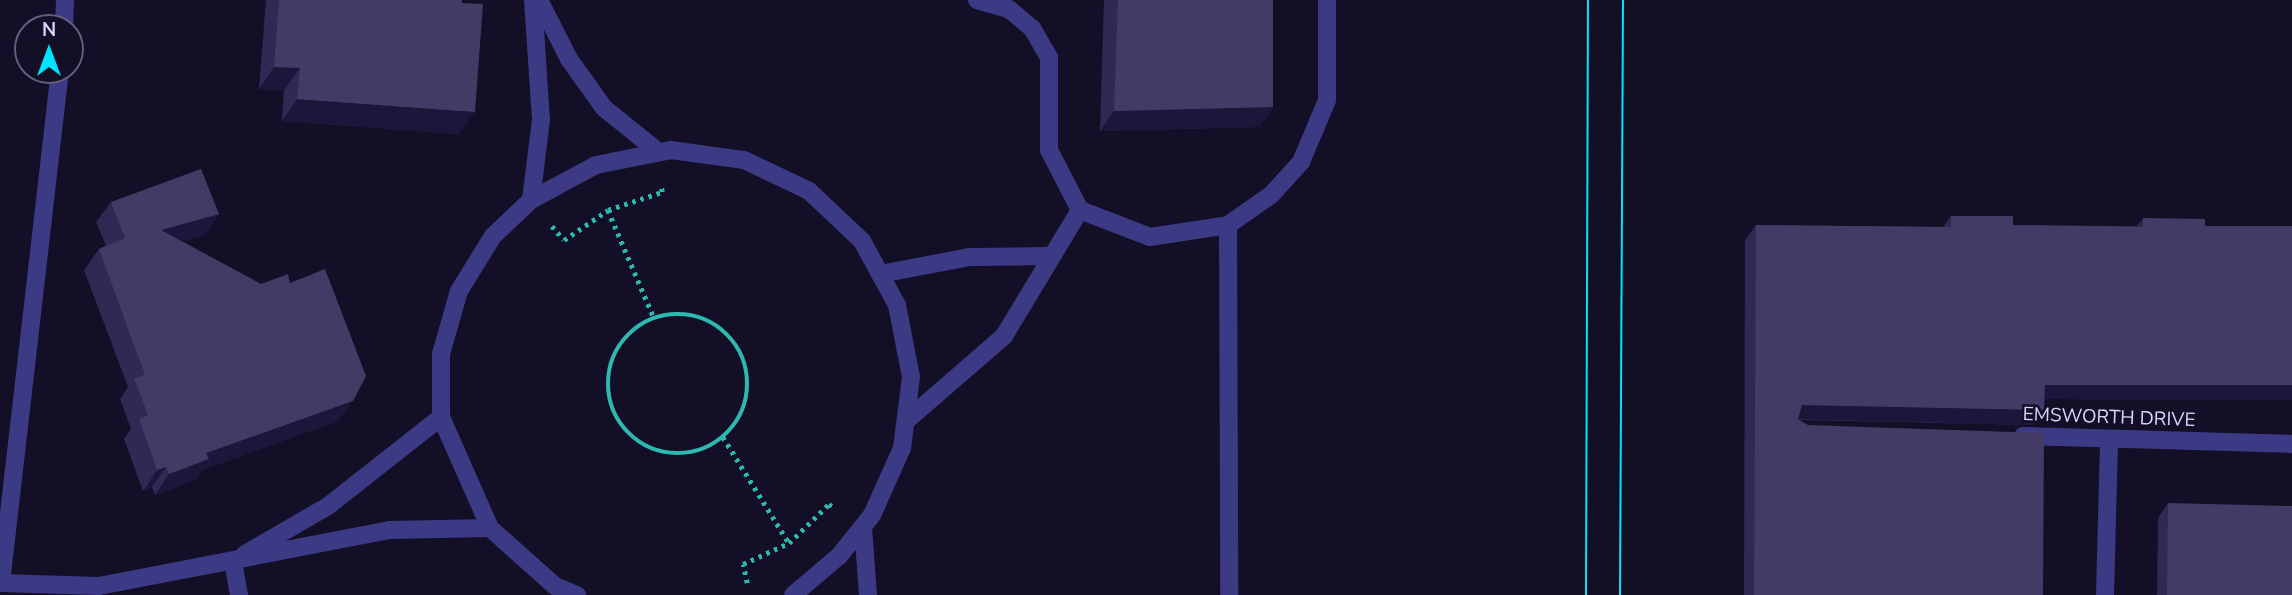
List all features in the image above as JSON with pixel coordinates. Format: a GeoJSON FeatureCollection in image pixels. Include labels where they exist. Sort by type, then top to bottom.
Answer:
{"type":"FeatureCollection","features":[{"type":"Feature","properties":{"kind":"street"},"geometry":{"type":"LineString","coordinates":[[531,201],[541,120],[533,0]]}},
{"type":"Feature","properties":{"kind":"street"},"geometry":{"type":"LineString","coordinates":[[539,0],[569,59],[604,108],[656,150]]}},
{"type":"Feature","properties":{"kind":"street"},"geometry":{"type":"LineString","coordinates":[[977,0],[1009,9],[1032,28],[1049,57],[1049,150],[1080,210],[1150,237],[1228,225],[1271,195],[1301,162],[1327,100],[1327,0]]}},
{"type":"Feature","properties":{"kind":"street"},"geometry":{"type":"LineString","coordinates":[[58,84],[0,583],[99,586],[390,530],[490,527]]}},
{"type":"Feature","properties":{"kind":"street"},"geometry":{"type":"LineString","coordinates":[[577,595],[555,586],[490,527],[441,416],[441,354],[459,291],[493,236],[531,201],[596,165],[656,150],[744,160],[809,191],[862,241],[897,305],[911,376],[902,448],[863,527],[839,556],[793,595]]}},
{"type":"Feature","properties":{"kind":"street"},"geometry":{"type":"LineString","coordinates":[[906,421],[1004,336],[1049,256],[1080,210]]}},
{"type":"Feature","properties":{"kind":"street"},"geometry":{"type":"LineString","coordinates":[[1228,225],[1229,595]]}},
{"type":"Feature","properties":{"kind":"street"},"geometry":{"type":"LineString","coordinates":[[880,274],[970,257],[1049,256]]}},
{"type":"Feature","properties":{"kind":"street"},"geometry":{"type":"LineString","coordinates":[[233,561],[328,506],[441,416]]}},
{"type":"Feature","properties":{"kind":"street","name":"EMSWORTH DRIVE"},"geometry":{"type":"LineString","coordinates":[[2001,436],[2292,444]]}},
{"type":"Feature","properties":{"kind":"street"},"geometry":{"type":"LineString","coordinates":[[2105,595],[2109,439]]}},
{"type":"Feature","properties":{"kind":"street"},"geometry":{"type":"LineString","coordinates":[[863,527],[868,595]]}},
{"type":"Feature","properties":{"kind":"street"},"geometry":{"type":"LineString","coordinates":[[233,561],[239,595]]}},
{"type":"Feature","properties":{"kind":"path"},"geometry":{"type":"LineString","coordinates":[[547,220],[564,240],[608,211],[662,192],[660,182]]}},
{"type":"Feature","properties":{"kind":"path"},"geometry":{"type":"LineString","coordinates":[[608,211],[654,318]]}},
{"type":"Feature","properties":{"kind":"path"},"geometry":{"type":"LineString","coordinates":[[692,315],[713,321],[743,354],[749,375],[748,397],[740,417],[723,437],[687,453],[665,452],[626,432],[614,413],[608,392],[609,370],[617,350],[630,332],[654,318],[692,315]]}},
{"type":"Feature","properties":{"kind":"path"},"geometry":{"type":"LineString","coordinates":[[723,437],[789,543]]}},
{"type":"Feature","properties":{"kind":"path"},"geometry":{"type":"LineString","coordinates":[[747,583],[743,564],[789,543],[829,504],[846,515]]}},
{"type":"Feature","properties":{"kind":"building"},"geometry":{"type":"Polygon","coordinates":[[[279,0],[462,0],[462,3],[483,4],[475,112],[297,99],[300,68],[274,67],[279,0]]]}},
{"type":"Feature","properties":{"kind":"building"},"geometry":{"type":"Polygon","coordinates":[[[1118,0],[1273,0],[1273,107],[1114,111],[1118,0]]]}},
{"type":"Feature","properties":{"kind":"building"},"geometry":{"type":"Polygon","coordinates":[[[201,169],[219,214],[161,230],[261,284],[288,274],[290,283],[325,269],[366,376],[353,401],[206,453],[209,459],[169,474],[166,467],[157,470],[139,419],[148,415],[134,378],[145,375],[99,249],[125,238],[111,202],[201,169]]]}},
{"type":"Feature","properties":{"kind":"building"},"geometry":{"type":"Polygon","coordinates":[[[1951,216],[2013,216],[2013,225],[2143,227],[2143,218],[2205,219],[2205,226],[2292,226],[2292,385],[2045,385],[2044,410],[1802,405],[1798,419],[1808,425],[2044,433],[2043,595],[1754,595],[1756,225],[1951,227],[1951,216]]]}},
{"type":"Feature","properties":{"kind":"building"},"geometry":{"type":"Polygon","coordinates":[[[2168,503],[2292,506],[2292,595],[2167,595],[2168,503]]]}},
{"type":"Feature","properties":{"kind":"tram line"},"geometry":{"type":"LineString","coordinates":[[1586,595],[1588,0]]}},
{"type":"Feature","properties":{"kind":"tram line"},"geometry":{"type":"LineString","coordinates":[[1620,595],[1623,0]]}}]}
